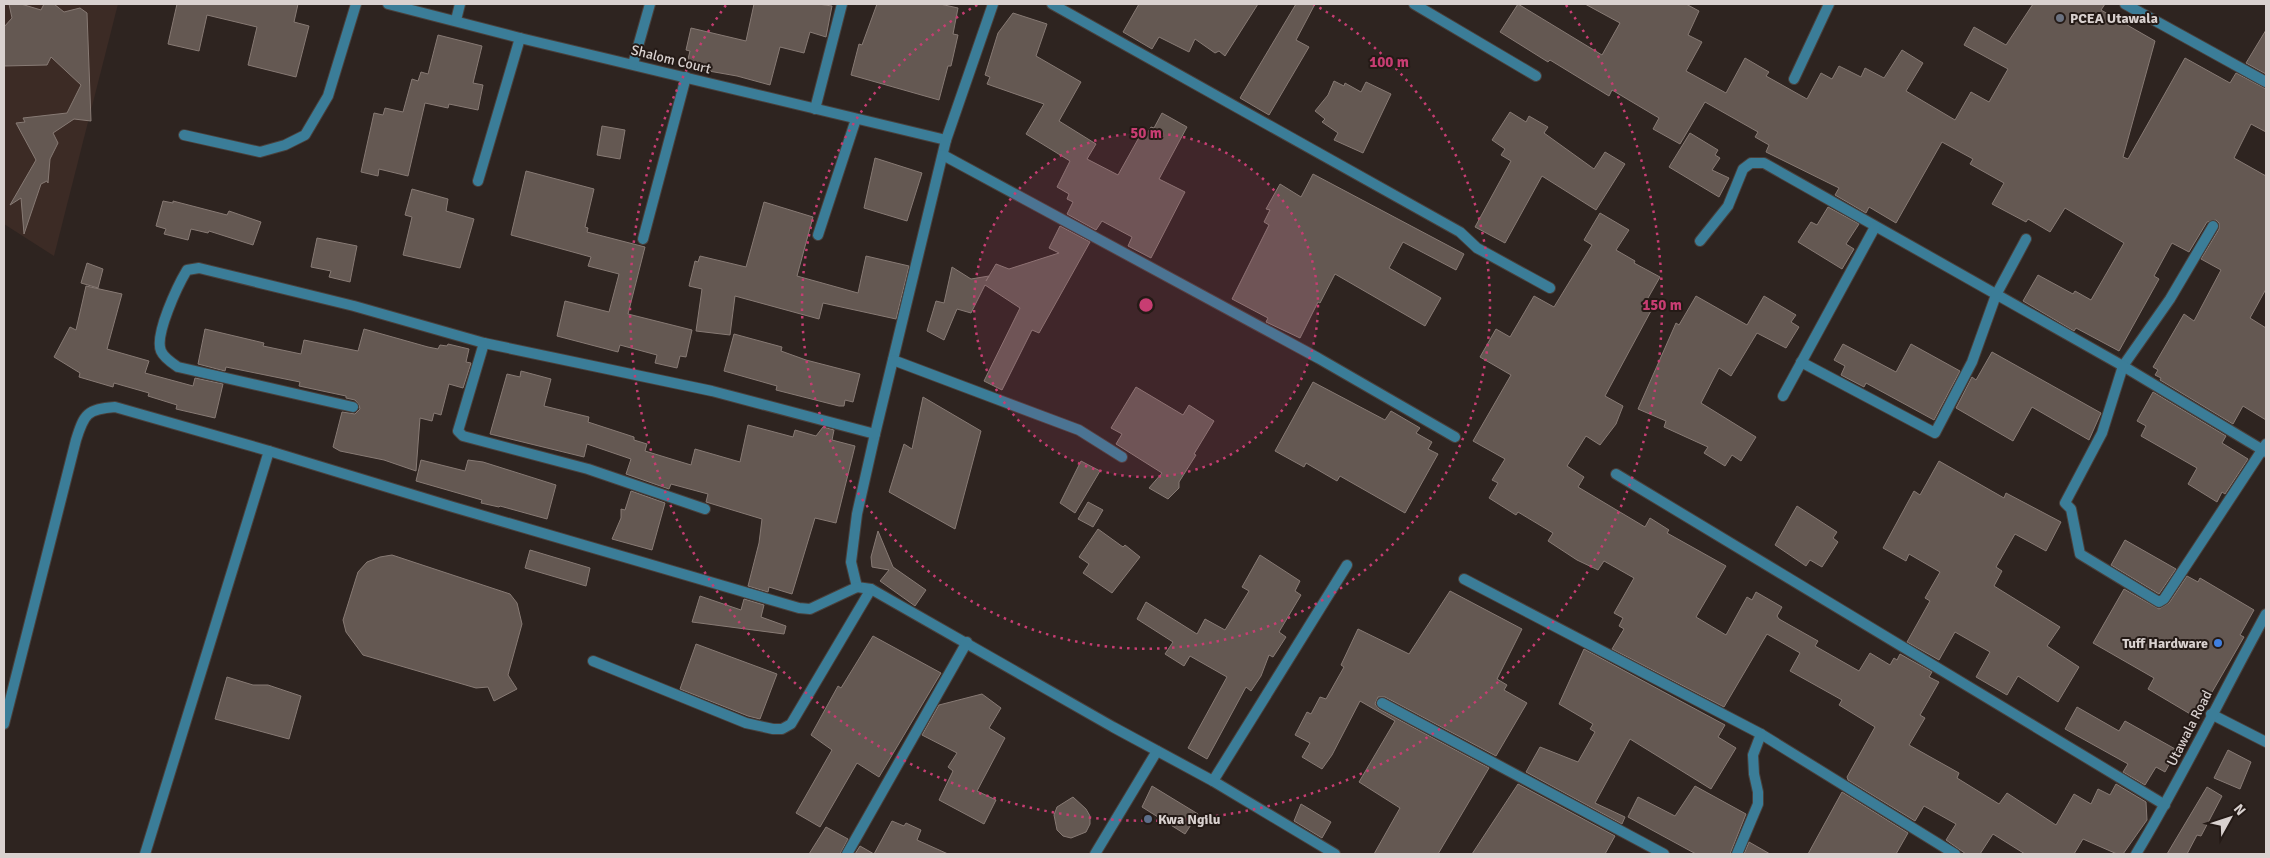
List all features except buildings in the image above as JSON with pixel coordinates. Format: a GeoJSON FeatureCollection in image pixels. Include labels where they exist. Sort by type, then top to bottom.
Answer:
{"type":"FeatureCollection","features":[{"type":"Feature","properties":{"kind":"street"},"geometry":{"type":"LineString","coordinates":[[184,135],[260,152],[285,145],[305,134],[328,96],[356,4]]}},
{"type":"Feature","properties":{"kind":"street","name":"Shalom Court"},"geometry":{"type":"LineString","coordinates":[[388,4],[520,38],[946,140]]}},
{"type":"Feature","properties":{"kind":"street"},"geometry":{"type":"LineString","coordinates":[[456,20],[460,4]]}},
{"type":"Feature","properties":{"kind":"street"},"geometry":{"type":"LineString","coordinates":[[633,64],[650,4]]}},
{"type":"Feature","properties":{"kind":"street"},"geometry":{"type":"LineString","coordinates":[[815,108],[842,4]]}},
{"type":"Feature","properties":{"kind":"street"},"geometry":{"type":"LineString","coordinates":[[857,587],[850,562],[857,514],[875,434],[946,140],[993,4]]}},
{"type":"Feature","properties":{"kind":"street"},"geometry":{"type":"LineString","coordinates":[[1052,4],[1460,232],[1477,248],[1550,288]]}},
{"type":"Feature","properties":{"kind":"street"},"geometry":{"type":"LineString","coordinates":[[1414,4],[1536,76]]}},
{"type":"Feature","properties":{"kind":"street"},"geometry":{"type":"LineString","coordinates":[[1794,79],[1829,4]]}},
{"type":"Feature","properties":{"kind":"street"},"geometry":{"type":"LineString","coordinates":[[2125,4],[2266,82]]}},
{"type":"Feature","properties":{"kind":"street"},"geometry":{"type":"LineString","coordinates":[[478,180],[520,38]]}},
{"type":"Feature","properties":{"kind":"street"},"geometry":{"type":"LineString","coordinates":[[643,239],[686,77]]}},
{"type":"Feature","properties":{"kind":"street"},"geometry":{"type":"LineString","coordinates":[[818,235],[856,119]]}},
{"type":"Feature","properties":{"kind":"street"},"geometry":{"type":"LineString","coordinates":[[943,154],[1318,358],[1455,437]]}},
{"type":"Feature","properties":{"kind":"street"},"geometry":{"type":"LineString","coordinates":[[1700,241],[1728,206],[1743,169],[1750,163],[1764,163],[2123,366],[2265,448],[2164,599],[2159,602],[2153,601],[2080,554],[2072,509],[2066,503],[2102,433],[2123,366],[2170,299],[2213,226]]}},
{"type":"Feature","properties":{"kind":"street"},"geometry":{"type":"LineString","coordinates":[[1783,396],[1875,227]]}},
{"type":"Feature","properties":{"kind":"street"},"geometry":{"type":"LineString","coordinates":[[1801,362],[1935,433],[1972,362],[1996,295],[2026,240]]}},
{"type":"Feature","properties":{"kind":"street"},"geometry":{"type":"LineString","coordinates":[[353,407],[178,367],[167,358],[161,351],[159,338],[187,270],[199,268],[354,306],[484,344],[712,391],[875,434]]}},
{"type":"Feature","properties":{"kind":"street"},"geometry":{"type":"LineString","coordinates":[[484,344],[458,431],[463,436],[588,468],[705,509]]}},
{"type":"Feature","properties":{"kind":"street"},"geometry":{"type":"LineString","coordinates":[[893,360],[1079,430],[1122,457]]}},
{"type":"Feature","properties":{"kind":"street"},"geometry":{"type":"LineString","coordinates":[[4,724],[83,418],[96,408],[115,408],[268,451],[453,508],[799,608],[810,609],[857,587],[870,589],[1213,781],[1335,854]]}},
{"type":"Feature","properties":{"kind":"street"},"geometry":{"type":"LineString","coordinates":[[146,854],[268,451]]}},
{"type":"Feature","properties":{"kind":"street"},"geometry":{"type":"LineString","coordinates":[[1616,474],[2165,805]]}},
{"type":"Feature","properties":{"kind":"street"},"geometry":{"type":"LineString","coordinates":[[1213,781],[1346,565]]}},
{"type":"Feature","properties":{"kind":"street"},"geometry":{"type":"LineString","coordinates":[[1464,579],[1761,734],[1955,854]]}},
{"type":"Feature","properties":{"kind":"street"},"geometry":{"type":"LineString","coordinates":[[593,661],[746,723],[773,730],[782,729],[791,724],[870,589]]}},
{"type":"Feature","properties":{"kind":"street","name":"Utawala Road"},"geometry":{"type":"LineString","coordinates":[[2136,854],[2165,805],[2211,714],[2266,614]]}},
{"type":"Feature","properties":{"kind":"street"},"geometry":{"type":"LineString","coordinates":[[847,854],[967,642]]}},
{"type":"Feature","properties":{"kind":"street"},"geometry":{"type":"LineString","coordinates":[[1382,703],[1664,854]]}},
{"type":"Feature","properties":{"kind":"street"},"geometry":{"type":"LineString","coordinates":[[2211,714],[2266,742]]}},
{"type":"Feature","properties":{"kind":"street"},"geometry":{"type":"LineString","coordinates":[[1737,854],[1758,804],[1753,755],[1761,734]]}},
{"type":"Feature","properties":{"kind":"street"},"geometry":{"type":"LineString","coordinates":[[1095,854],[1157,750]]}},
{"type":"Feature","properties":{"kind":"shaded area"},"geometry":{"type":"Polygon","coordinates":[[[4,4],[118,4],[54,256],[4,224],[4,4]]]}},
{"type":"Feature","properties":{"kind":"place","name":"PCEA Utawala"},"geometry":{"type":"Point","coordinates":[2060,18]}},
{"type":"Feature","properties":{"kind":"place","name":"Tuff Hardware"},"geometry":{"type":"Point","coordinates":[2218,643]}},
{"type":"Feature","properties":{"kind":"place","name":"Kwa Ngilu"},"geometry":{"type":"Point","coordinates":[1148,819]}}]}
